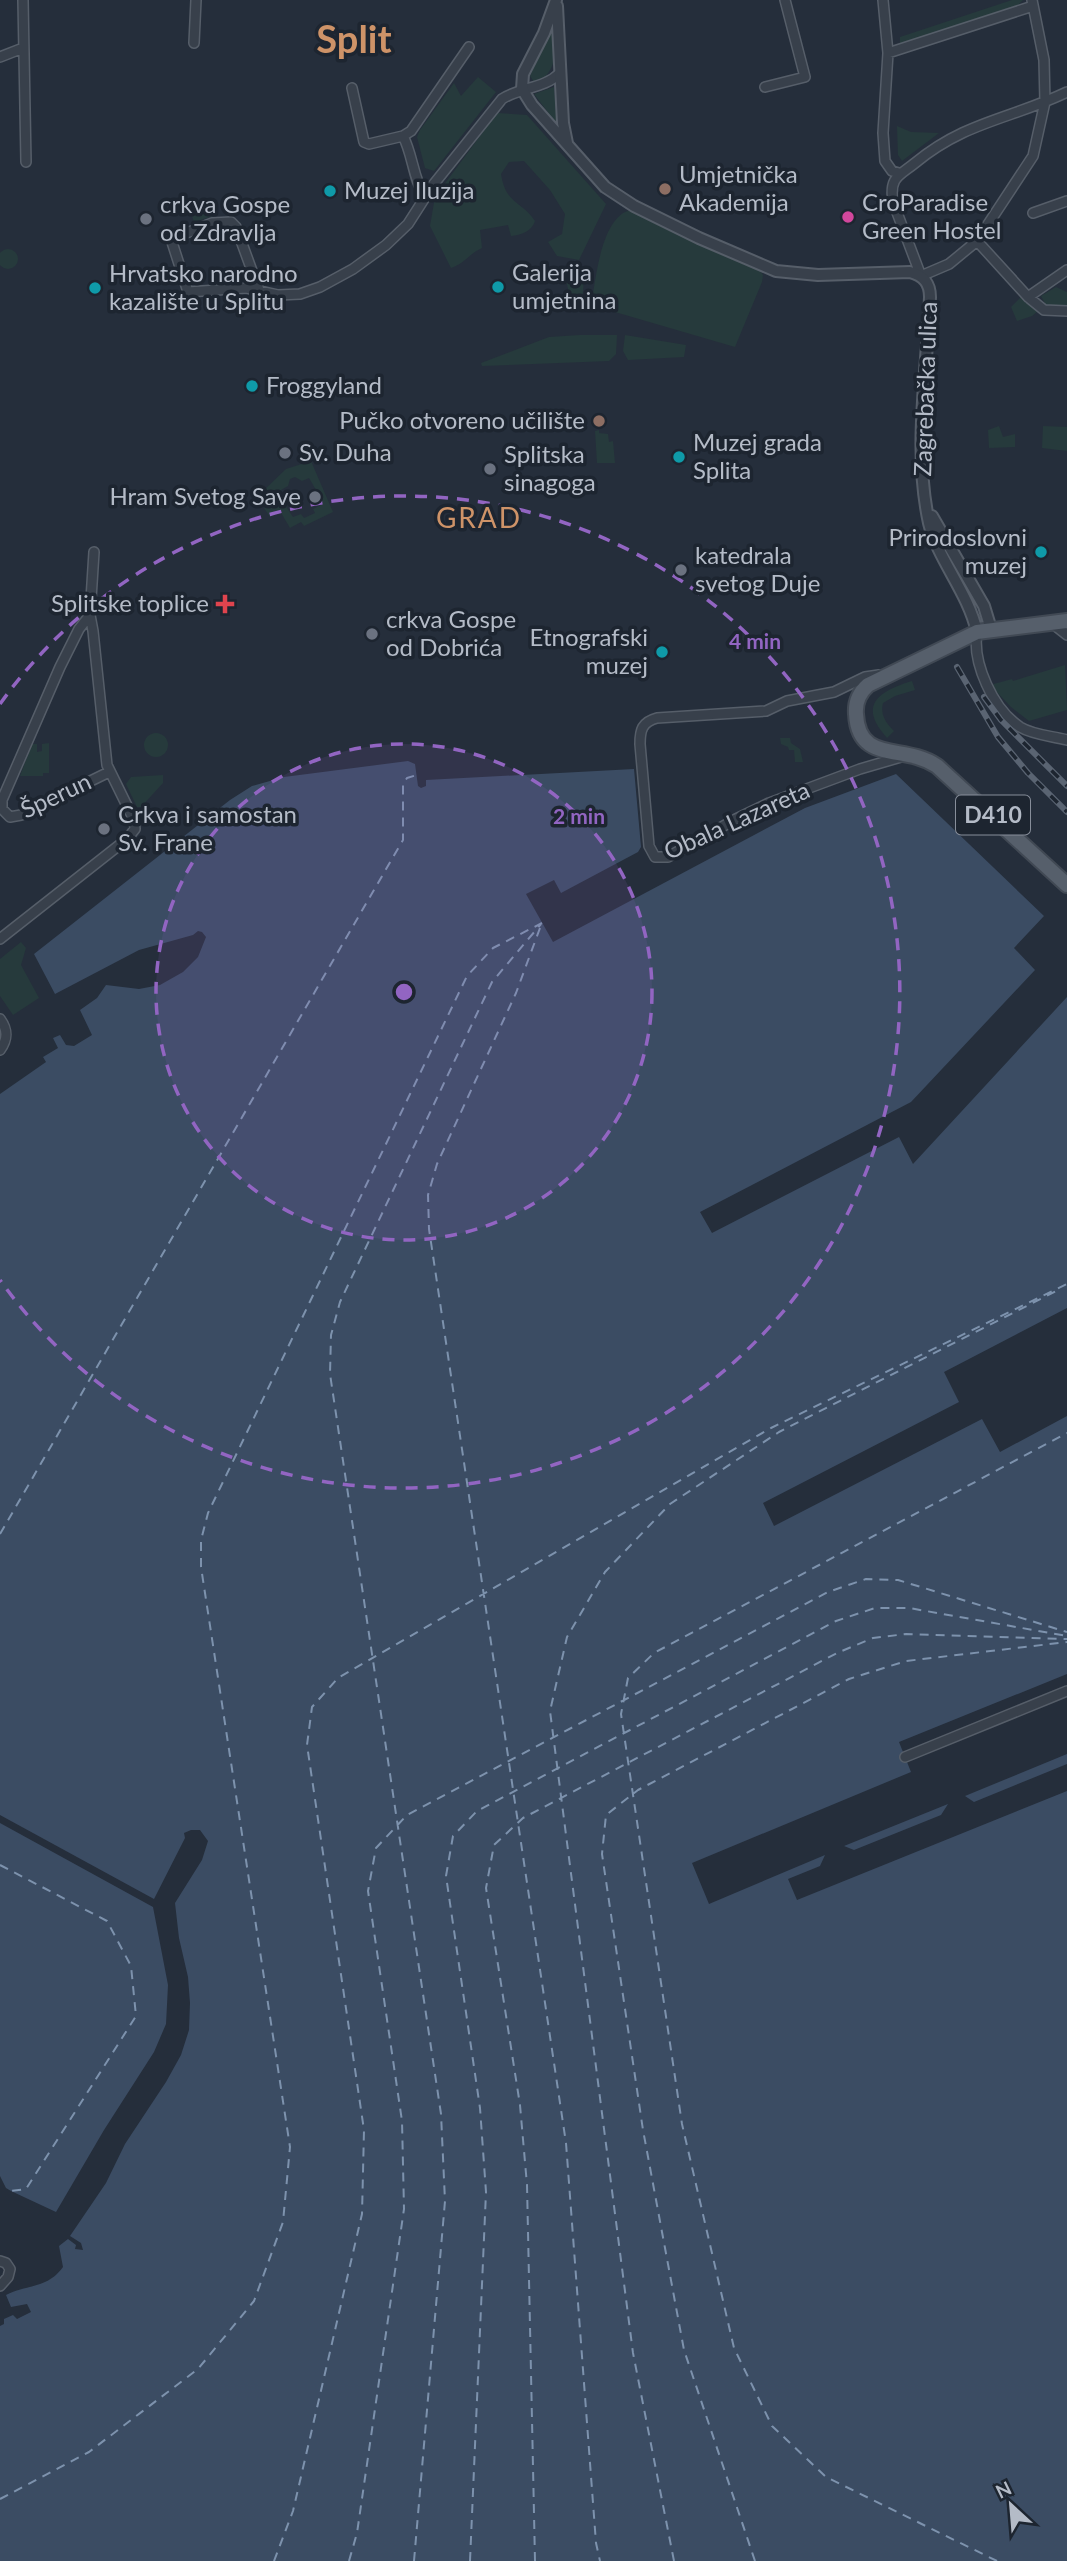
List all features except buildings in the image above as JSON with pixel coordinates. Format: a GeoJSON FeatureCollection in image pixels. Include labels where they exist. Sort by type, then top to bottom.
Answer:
{"type":"FeatureCollection","features":[{"type":"Feature","properties":{"kind":"main road","name":"D410"},"geometry":{"type":"LineString","coordinates":[[1067,621],[984,630],[873,682],[861,693],[856,709],[858,726],[865,739],[879,750],[929,761],[949,774],[1067,885]]}},
{"type":"Feature","properties":{"kind":"street"},"geometry":{"type":"LineString","coordinates":[[23,0],[26,162]]}},
{"type":"Feature","properties":{"kind":"street"},"geometry":{"type":"LineString","coordinates":[[194,43],[197,0]]}},
{"type":"Feature","properties":{"kind":"street"},"geometry":{"type":"LineString","coordinates":[[556,0],[563,123],[569,149]]}},
{"type":"Feature","properties":{"kind":"street"},"geometry":{"type":"LineString","coordinates":[[522,89],[523,74],[550,20],[556,0]]}},
{"type":"Feature","properties":{"kind":"street"},"geometry":{"type":"LineString","coordinates":[[765,87],[805,77],[785,0]]}},
{"type":"Feature","properties":{"kind":"street"},"geometry":{"type":"LineString","coordinates":[[883,0],[888,53],[883,133],[886,161],[892,171],[899,173]]}},
{"type":"Feature","properties":{"kind":"street"},"geometry":{"type":"LineString","coordinates":[[888,53],[1033,3],[1044,60],[1045,102],[1033,156],[977,242],[949,264],[921,276],[892,197],[893,184],[899,173],[939,144],[967,129],[1045,102],[1067,92]]}},
{"type":"Feature","properties":{"kind":"street"},"geometry":{"type":"LineString","coordinates":[[352,88],[364,142],[369,144],[403,136],[416,125],[469,47]]}},
{"type":"Feature","properties":{"kind":"street"},"geometry":{"type":"LineString","coordinates":[[0,57],[23,48]]}},
{"type":"Feature","properties":{"kind":"street"},"geometry":{"type":"LineString","coordinates":[[259,290],[233,224],[220,221],[171,239],[188,292],[235,289],[259,290],[278,295],[311,291],[370,258],[397,234],[416,214],[425,197],[502,99],[522,89],[544,84],[560,73]]}},
{"type":"Feature","properties":{"kind":"street","name":"Zagrebačka ulica"},"geometry":{"type":"LineString","coordinates":[[522,89],[532,106],[605,187],[634,206],[699,239],[776,271],[818,275],[904,272],[921,276],[928,284],[930,293],[924,385],[923,494],[932,533],[984,630]]}},
{"type":"Feature","properties":{"kind":"street"},"geometry":{"type":"LineString","coordinates":[[403,136],[411,153],[418,186],[425,197]]}},
{"type":"Feature","properties":{"kind":"street"},"geometry":{"type":"LineString","coordinates":[[1033,213],[1067,201]]}},
{"type":"Feature","properties":{"kind":"street"},"geometry":{"type":"LineString","coordinates":[[977,242],[1028,297],[1044,310],[1067,310]]}},
{"type":"Feature","properties":{"kind":"street"},"geometry":{"type":"LineString","coordinates":[[1028,297],[1067,270]]}},
{"type":"Feature","properties":{"kind":"street"},"geometry":{"type":"LineString","coordinates":[[0,939],[127,839],[136,825],[109,772],[90,615],[93,552]]}},
{"type":"Feature","properties":{"kind":"street","name":"Šperun"},"geometry":{"type":"LineString","coordinates":[[90,615],[79,629],[60,667],[27,742],[2,800],[4,812],[10,817],[21,815],[109,772]]}},
{"type":"Feature","properties":{"kind":"street"},"geometry":{"type":"LineString","coordinates":[[1051,623],[1067,635]]}},
{"type":"Feature","properties":{"kind":"street"},"geometry":{"type":"LineString","coordinates":[[984,630],[974,646],[982,676],[1004,710],[1015,723],[1026,730],[1067,740]]}},
{"type":"Feature","properties":{"kind":"street","name":"Obala Lazareta"},"geometry":{"type":"LineString","coordinates":[[888,674],[865,677],[830,693],[790,700],[766,711],[657,718],[648,722],[640,732],[647,839],[651,853],[659,858],[672,855],[736,819],[787,796],[880,762],[913,756]]}},
{"type":"Feature","properties":{"kind":"street"},"geometry":{"type":"LineString","coordinates":[[0,1018],[6,1032],[6,1041],[0,1050]]}},
{"type":"Feature","properties":{"kind":"street"},"geometry":{"type":"LineString","coordinates":[[905,1757],[1067,1691]]}},
{"type":"Feature","properties":{"kind":"street"},"geometry":{"type":"LineString","coordinates":[[0,2261],[6,2263],[10,2269],[8,2277],[0,2286]]}},
{"type":"Feature","properties":{"kind":"green space"},"geometry":{"type":"Polygon","coordinates":[[[1012,0],[1023,0],[1018,5],[900,44],[900,37],[1012,0]]]}},
{"type":"Feature","properties":{"kind":"green space"},"geometry":{"type":"Polygon","coordinates":[[[553,21],[555,57],[548,73],[534,82],[530,76],[553,21]]]}},
{"type":"Feature","properties":{"kind":"green space"},"geometry":{"type":"Polygon","coordinates":[[[478,77],[496,92],[434,171],[425,168],[417,137],[420,130],[454,83],[461,96],[478,77]]]}},
{"type":"Feature","properties":{"kind":"green space"},"geometry":{"type":"Polygon","coordinates":[[[554,87],[557,124],[534,94],[554,87]]]}},
{"type":"Feature","properties":{"kind":"green space"},"geometry":{"type":"Polygon","coordinates":[[[497,113],[527,115],[606,204],[579,260],[557,256],[548,242],[562,234],[565,214],[550,190],[524,161],[509,162],[501,174],[506,191],[530,214],[534,224],[526,232],[511,236],[508,225],[480,230],[482,248],[451,268],[430,226],[435,197],[497,113]]]}},
{"type":"Feature","properties":{"kind":"green space"},"geometry":{"type":"Polygon","coordinates":[[[897,126],[911,132],[939,133],[902,161],[898,155],[897,126]]]}},
{"type":"Feature","properties":{"kind":"green space"},"geometry":{"type":"Polygon","coordinates":[[[211,203],[213,216],[194,222],[189,207],[211,203]]]}},
{"type":"Feature","properties":{"kind":"green space"},"geometry":{"type":"Polygon","coordinates":[[[631,210],[709,249],[759,270],[763,275],[735,347],[591,305],[606,236],[621,215],[631,210]]]}},
{"type":"Feature","properties":{"kind":"green space"},"geometry":{"type":"Polygon","coordinates":[[[8,249],[15,252],[18,259],[15,266],[8,269],[1,266],[-2,259],[1,252],[8,249]]]}},
{"type":"Feature","properties":{"kind":"green space"},"geometry":{"type":"Polygon","coordinates":[[[563,267],[578,267],[584,278],[582,305],[572,306],[563,267]]]}},
{"type":"Feature","properties":{"kind":"green space"},"geometry":{"type":"Polygon","coordinates":[[[1056,287],[1067,292],[1067,307],[1047,307],[1041,296],[1056,287]]]}},
{"type":"Feature","properties":{"kind":"green space"},"geometry":{"type":"Polygon","coordinates":[[[1022,296],[1038,311],[1017,321],[1011,307],[1022,296]]]}},
{"type":"Feature","properties":{"kind":"green space"},"geometry":{"type":"Polygon","coordinates":[[[617,335],[616,354],[609,361],[482,366],[481,363],[549,337],[617,335]]]}},
{"type":"Feature","properties":{"kind":"green space"},"geometry":{"type":"Polygon","coordinates":[[[625,335],[686,345],[684,357],[628,360],[623,351],[625,335]]]}},
{"type":"Feature","properties":{"kind":"green space"},"geometry":{"type":"Polygon","coordinates":[[[999,426],[1003,437],[1015,434],[1015,447],[989,448],[988,430],[999,426]]]}},
{"type":"Feature","properties":{"kind":"green space"},"geometry":{"type":"Polygon","coordinates":[[[1043,426],[1067,427],[1067,451],[1042,448],[1043,426]]]}},
{"type":"Feature","properties":{"kind":"green space"},"geometry":{"type":"Polygon","coordinates":[[[599,430],[599,433],[608,434],[609,442],[613,441],[615,463],[597,463],[595,431],[599,430]]]}},
{"type":"Feature","properties":{"kind":"green space"},"geometry":{"type":"Polygon","coordinates":[[[311,461],[333,512],[304,526],[301,522],[290,528],[280,511],[270,517],[264,508],[271,503],[262,492],[286,469],[311,461]],[[295,477],[290,479],[288,486],[281,490],[293,517],[301,514],[304,518],[315,513],[313,509],[321,505],[319,495],[309,478],[302,481],[295,477]]]}},
{"type":"Feature","properties":{"kind":"green space"},"geometry":{"type":"Polygon","coordinates":[[[1065,665],[1067,710],[1029,721],[990,685],[1012,679],[1013,681],[1065,665]]]}},
{"type":"Feature","properties":{"kind":"green space"},"geometry":{"type":"Polygon","coordinates":[[[912,681],[915,690],[883,703],[884,719],[894,731],[887,738],[874,717],[873,708],[876,701],[890,689],[912,681]]]}},
{"type":"Feature","properties":{"kind":"green space"},"geometry":{"type":"Polygon","coordinates":[[[156,733],[167,740],[168,745],[161,756],[156,757],[145,750],[144,745],[151,734],[156,733]]]}},
{"type":"Feature","properties":{"kind":"green space"},"geometry":{"type":"Polygon","coordinates":[[[780,738],[790,738],[791,743],[800,749],[803,762],[795,762],[794,750],[781,744],[780,738]]]}},
{"type":"Feature","properties":{"kind":"green space"},"geometry":{"type":"Polygon","coordinates":[[[49,743],[49,773],[43,773],[43,776],[20,776],[32,744],[37,744],[37,752],[42,751],[42,744],[49,743]]]}},
{"type":"Feature","properties":{"kind":"green space"},"geometry":{"type":"Polygon","coordinates":[[[163,775],[163,783],[141,807],[137,807],[126,784],[131,777],[163,775]]]}},
{"type":"Feature","properties":{"kind":"green space"},"geometry":{"type":"Polygon","coordinates":[[[21,942],[26,948],[21,965],[39,998],[13,1015],[0,996],[0,959],[21,942]]]}},
{"type":"Feature","properties":{"kind":"water"},"geometry":{"type":"Polygon","coordinates":[[[408,761],[415,764],[418,786],[421,788],[426,786],[426,780],[634,769],[641,847],[638,852],[561,893],[554,880],[526,894],[553,942],[805,808],[896,774],[1044,916],[1014,948],[1035,970],[911,1102],[700,1212],[712,1233],[899,1137],[913,1164],[1067,997],[1067,1308],[944,1372],[959,1402],[763,1503],[774,1526],[982,1419],[1000,1452],[1067,1416],[1067,1674],[899,1742],[911,1772],[692,1863],[709,1904],[825,1855],[820,1866],[788,1879],[797,1900],[1067,1791],[1067,2561],[0,2561],[0,2326],[4,2324],[4,2319],[13,2315],[17,2319],[31,2312],[27,2304],[11,2307],[6,2295],[44,2283],[57,2274],[63,2267],[59,2246],[68,2239],[76,2245],[75,2249],[83,2250],[81,2243],[70,2236],[106,2183],[125,2144],[181,2055],[189,2030],[190,2003],[175,1903],[202,1860],[208,1841],[200,1830],[184,1833],[185,1838],[154,1899],[0,1815],[0,1094],[46,1062],[43,1057],[58,1048],[53,1038],[60,1035],[66,1045],[74,1046],[92,1035],[80,1010],[97,998],[106,985],[139,989],[160,985],[183,972],[198,957],[206,937],[198,931],[193,935],[139,950],[55,994],[34,954],[230,800],[252,786],[284,777],[408,761]]]}},
{"type":"Feature","properties":{"kind":"water"},"geometry":{"type":"Polygon","coordinates":[[[1067,1754],[1067,1764],[974,1802],[965,1796],[1067,1754]]]}},
{"type":"Feature","properties":{"kind":"water"},"geometry":{"type":"Polygon","coordinates":[[[948,1804],[941,1815],[854,1850],[844,1846],[948,1804]]]}},
{"type":"Feature","properties":{"kind":"water"},"geometry":{"type":"Polygon","coordinates":[[[0,1823],[153,1907],[168,1985],[166,2024],[154,2052],[56,2212],[6,2188],[0,2176],[0,1823]]]}},
{"type":"Feature","properties":{"kind":"ferry route"},"geometry":{"type":"LineString","coordinates":[[0,1534],[403,840],[403,784],[407,778],[417,775]]}},
{"type":"Feature","properties":{"kind":"ferry route"},"geometry":{"type":"LineString","coordinates":[[0,2499],[89,2452],[198,2369],[254,2301],[283,2222],[290,2147],[201,1567],[201,1540],[208,1513],[467,976],[493,948],[542,923]]}},
{"type":"Feature","properties":{"kind":"ferry route"},"geometry":{"type":"LineString","coordinates":[[414,2561],[445,2201],[441,2114],[330,1374],[331,1335],[340,1302],[492,982],[541,924]]}},
{"type":"Feature","properties":{"kind":"ferry route"},"geometry":{"type":"LineString","coordinates":[[540,928],[516,993],[437,1164],[428,1195],[429,1229],[566,2143],[596,2543],[600,2561]]}},
{"type":"Feature","properties":{"kind":"ferry route"},"geometry":{"type":"LineString","coordinates":[[274,2561],[293,2511],[362,2214],[364,2130],[307,1745],[312,1707],[338,1678],[771,1428],[1067,1284]]}},
{"type":"Feature","properties":{"kind":"ferry route"},"geometry":{"type":"LineString","coordinates":[[674,2561],[633,2353],[550,1711],[567,1637],[605,1572],[670,1504],[779,1432],[1060,1289]]}},
{"type":"Feature","properties":{"kind":"ferry route"},"geometry":{"type":"LineString","coordinates":[[997,2561],[826,2477],[772,2426],[734,2348],[682,2124],[621,1714],[628,1678],[654,1653],[1067,1433]]}},
{"type":"Feature","properties":{"kind":"ferry route"},"geometry":{"type":"LineString","coordinates":[[349,2561],[357,2533],[404,2209],[402,2121],[368,1891],[376,1848],[407,1815],[828,1592],[866,1579],[898,1580],[1067,1632]]}},
{"type":"Feature","properties":{"kind":"ferry route"},"geometry":{"type":"LineString","coordinates":[[470,2561],[486,2192],[480,2108],[446,1876],[453,1836],[477,1811],[836,1621],[875,1608],[909,1608],[1067,1636]]}},
{"type":"Feature","properties":{"kind":"ferry route"},"geometry":{"type":"LineString","coordinates":[[535,2561],[527,2185],[520,2105],[486,1888],[494,1845],[523,1818],[837,1653],[873,1638],[906,1634],[1067,1639]]}},
{"type":"Feature","properties":{"kind":"ferry route"},"geometry":{"type":"LineString","coordinates":[[755,2561],[684,2350],[643,2130],[602,1854],[606,1815],[638,1790],[849,1679],[906,1661],[1067,1642]]}},
{"type":"Feature","properties":{"kind":"ferry route"},"geometry":{"type":"LineString","coordinates":[[0,1865],[107,1921],[131,1966],[136,2016],[26,2189],[11,2191]]}},
{"type":"Feature","properties":{"kind":"railway"},"geometry":{"type":"LineString","coordinates":[[957,667],[998,737],[1028,773],[1067,812]]}},
{"type":"Feature","properties":{"kind":"railway"},"geometry":{"type":"LineString","coordinates":[[984,697],[1001,720],[1067,786]]}},
{"type":"Feature","properties":{"kind":"place","name":"Umjetnička Akademija"},"geometry":{"type":"Point","coordinates":[665,189]}},
{"type":"Feature","properties":{"kind":"place","name":"Muzej Iluzija"},"geometry":{"type":"Point","coordinates":[330,191]}},
{"type":"Feature","properties":{"kind":"place","name":"CroParadise Green Hostel"},"geometry":{"type":"Point","coordinates":[848,217]}},
{"type":"Feature","properties":{"kind":"place","name":"crkva Gospe od Zdravlja"},"geometry":{"type":"Point","coordinates":[146,219]}},
{"type":"Feature","properties":{"kind":"place","name":"Galerija umjetnina"},"geometry":{"type":"Point","coordinates":[498,287]}},
{"type":"Feature","properties":{"kind":"place","name":"Hrvatsko narodno kazalište u Splitu"},"geometry":{"type":"Point","coordinates":[95,288]}},
{"type":"Feature","properties":{"kind":"place","name":"Froggyland"},"geometry":{"type":"Point","coordinates":[252,386]}},
{"type":"Feature","properties":{"kind":"place","name":"Pučko otvoreno učilište"},"geometry":{"type":"Point","coordinates":[599,421]}},
{"type":"Feature","properties":{"kind":"place","name":"Sv. Duha"},"geometry":{"type":"Point","coordinates":[285,453]}},
{"type":"Feature","properties":{"kind":"place","name":"Muzej grada Splita"},"geometry":{"type":"Point","coordinates":[679,457]}},
{"type":"Feature","properties":{"kind":"place","name":"Splitska sinagoga"},"geometry":{"type":"Point","coordinates":[490,469]}},
{"type":"Feature","properties":{"kind":"place","name":"Hram Svetog Save"},"geometry":{"type":"Point","coordinates":[315,497]}},
{"type":"Feature","properties":{"kind":"place","name":"Prirodoslovni muzej"},"geometry":{"type":"Point","coordinates":[1041,552]}},
{"type":"Feature","properties":{"kind":"place","name":"katedrala svetog Duje"},"geometry":{"type":"Point","coordinates":[681,570]}},
{"type":"Feature","properties":{"kind":"place","name":"Splitske toplice"},"geometry":{"type":"Point","coordinates":[225,604]}},
{"type":"Feature","properties":{"kind":"place","name":"crkva Gospe od Dobrića"},"geometry":{"type":"Point","coordinates":[372,634]}},
{"type":"Feature","properties":{"kind":"place","name":"Etnografski muzej"},"geometry":{"type":"Point","coordinates":[662,652]}},
{"type":"Feature","properties":{"kind":"place","name":"Crkva i samostan Sv. Frane"},"geometry":{"type":"Point","coordinates":[104,829]}},
{"type":"Feature","properties":{"kind":"district","name":"Split"},"geometry":{"type":"Point","coordinates":[354,40]}},
{"type":"Feature","properties":{"kind":"district","name":"GRAD"},"geometry":{"type":"Point","coordinates":[479,518]}}]}
